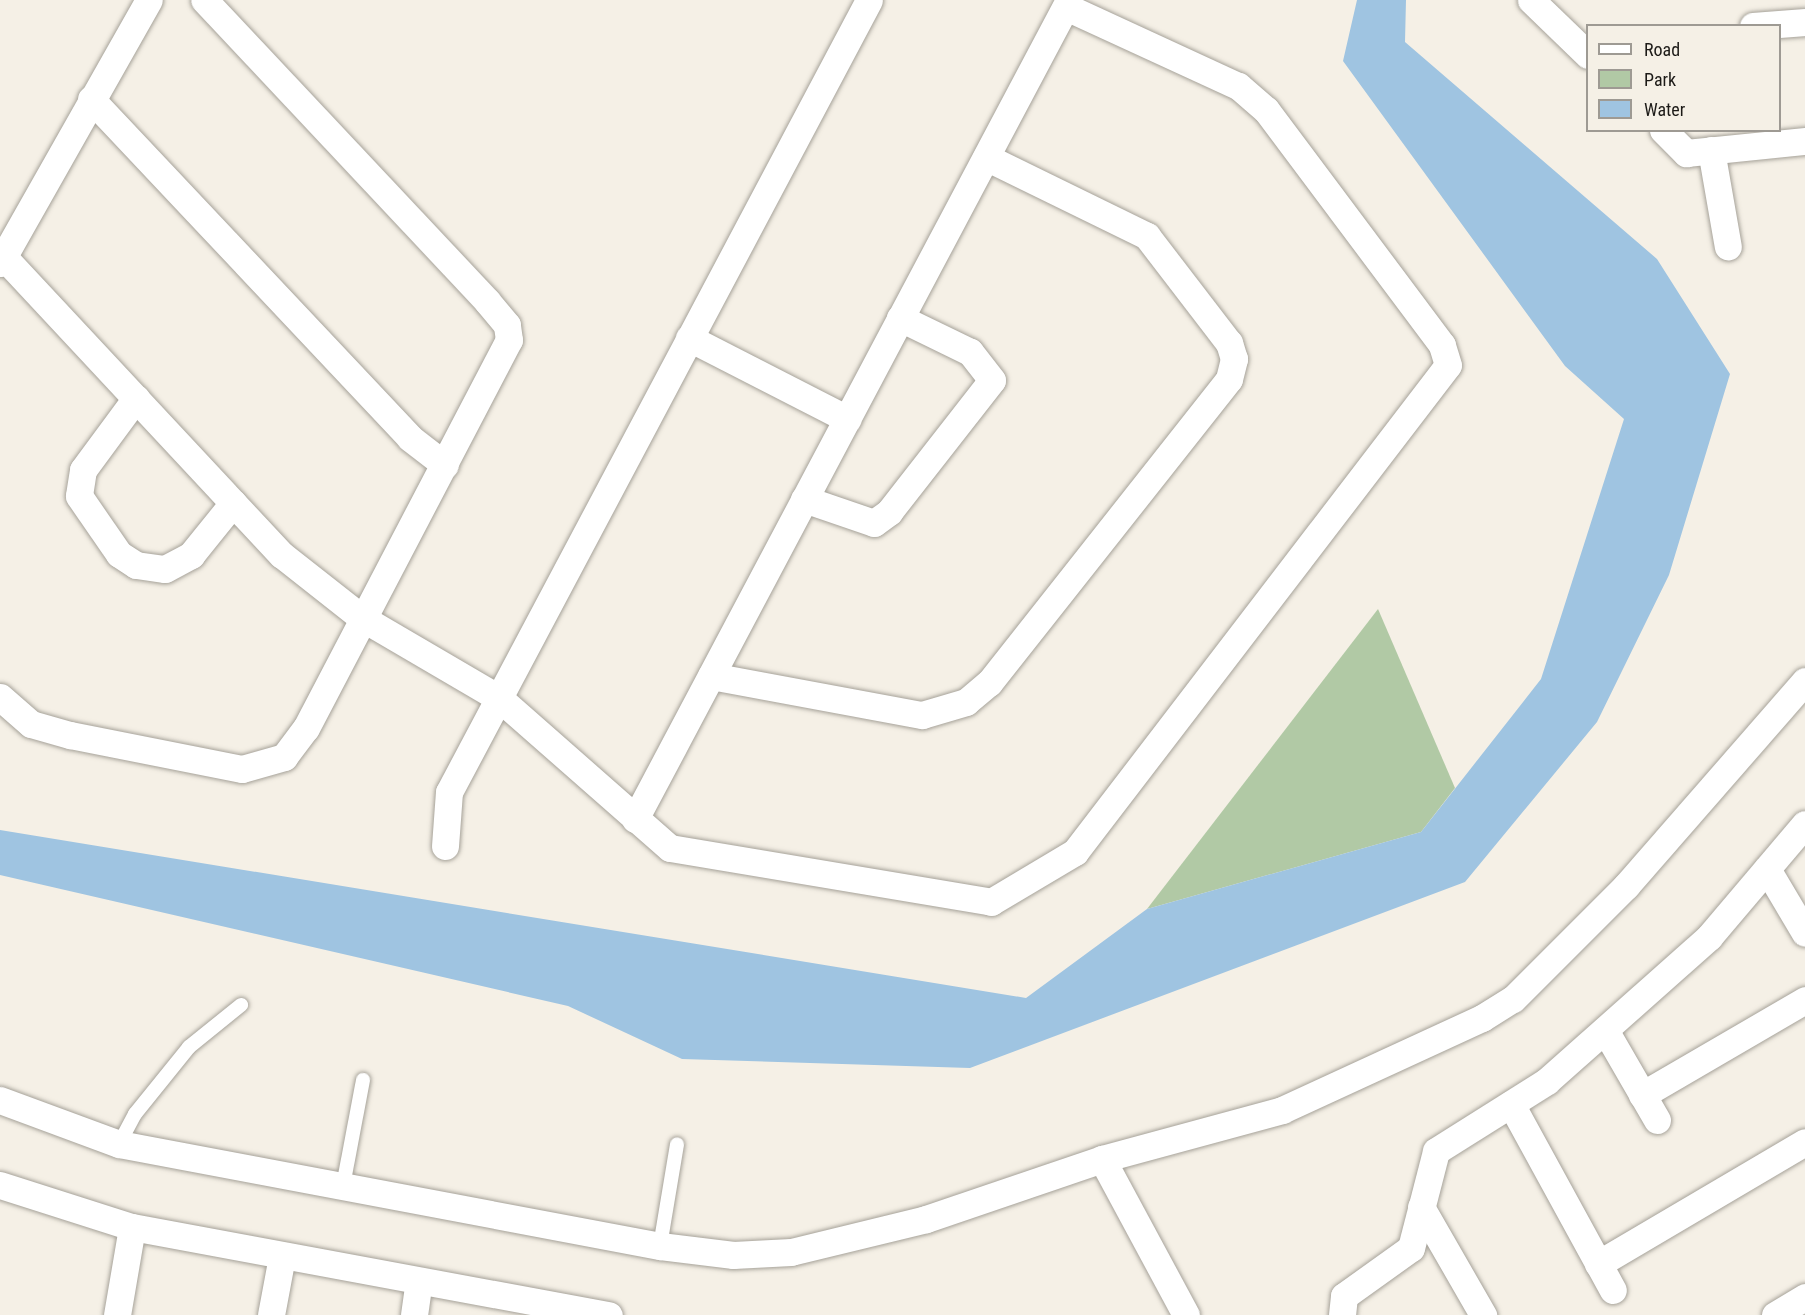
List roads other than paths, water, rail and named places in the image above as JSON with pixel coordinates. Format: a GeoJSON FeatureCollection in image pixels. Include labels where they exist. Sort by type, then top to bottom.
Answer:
{"type":"FeatureCollection","features":[{"type":"Feature","properties":{"kind":"street"},"geometry":{"type":"LineString","coordinates":[[149,0],[1,257],[282,555],[362,618],[499,698],[635,819],[670,848],[970,902],[1010,895],[1075,852],[1112,808],[1442,376],[1448,365],[1442,345],[1266,110],[1238,86],[1067,3],[635,819]]}},
{"type":"Feature","properties":{"kind":"street"},"geometry":{"type":"LineString","coordinates":[[0,697],[31,724],[70,735],[242,769],[263,767],[284,757],[306,728],[362,618],[504,356],[507,325],[204,0]]}},
{"type":"Feature","properties":{"kind":"street"},"geometry":{"type":"LineString","coordinates":[[445,846],[448,792],[868,0]]}},
{"type":"Feature","properties":{"kind":"street"},"geometry":{"type":"LineString","coordinates":[[1531,0],[1581,43]]}},
{"type":"Feature","properties":{"kind":"street"},"geometry":{"type":"LineString","coordinates":[[1779,24],[1805,22]]}},
{"type":"Feature","properties":{"kind":"street"},"geometry":{"type":"LineString","coordinates":[[91,99],[410,438],[445,465]]}},
{"type":"Feature","properties":{"kind":"street"},"geometry":{"type":"LineString","coordinates":[[1667,132],[1699,152],[1805,141]]}},
{"type":"Feature","properties":{"kind":"street"},"geometry":{"type":"LineString","coordinates":[[1699,152],[1728,248]]}},
{"type":"Feature","properties":{"kind":"street"},"geometry":{"type":"LineString","coordinates":[[711,676],[922,715],[966,702],[989,683],[1229,379],[1234,359],[1229,343],[1147,236],[986,156]]}},
{"type":"Feature","properties":{"kind":"street"},"geometry":{"type":"LineString","coordinates":[[804,500],[874,523],[889,512],[992,380],[970,352],[900,318]]}},
{"type":"Feature","properties":{"kind":"street"},"geometry":{"type":"LineString","coordinates":[[689,338],[847,419]]}},
{"type":"Feature","properties":{"kind":"street"},"geometry":{"type":"LineString","coordinates":[[136,398],[83,470],[79,496],[119,554],[136,565],[165,569],[191,555],[233,503]]}},
{"type":"Feature","properties":{"kind":"street"},"geometry":{"type":"LineString","coordinates":[[0,1100],[119,1144],[660,1246],[733,1255],[790,1252],[926,1219],[1102,1159],[1331,1091],[1513,999],[1626,886],[1805,681]]}},
{"type":"Feature","properties":{"kind":"street"},"geometry":{"type":"LineString","coordinates":[[1342,1315],[1344,1296],[1411,1248],[1436,1151],[1548,1081],[1709,937],[1805,824]]}},
{"type":"Feature","properties":{"kind":"street"},"geometry":{"type":"LineString","coordinates":[[1767,869],[1805,933]]}},
{"type":"Feature","properties":{"kind":"street"},"geometry":{"type":"LineString","coordinates":[[1642,1095],[1805,1000]]}},
{"type":"Feature","properties":{"kind":"street"},"geometry":{"type":"LineString","coordinates":[[1605,1030],[1658,1120]]}},
{"type":"Feature","properties":{"kind":"street"},"geometry":{"type":"LineString","coordinates":[[1511,1104],[1613,1290]]}},
{"type":"Feature","properties":{"kind":"street"},"geometry":{"type":"LineString","coordinates":[[1598,1264],[1805,1142]]}},
{"type":"Feature","properties":{"kind":"street"},"geometry":{"type":"LineString","coordinates":[[1102,1159],[1186,1315]]}},
{"type":"Feature","properties":{"kind":"street"},"geometry":{"type":"LineString","coordinates":[[0,1185],[132,1227],[419,1281],[531,1308],[609,1315]]}},
{"type":"Feature","properties":{"kind":"street"},"geometry":{"type":"LineString","coordinates":[[1421,1207],[1483,1315]]}},
{"type":"Feature","properties":{"kind":"street"},"geometry":{"type":"LineString","coordinates":[[117,1315],[132,1227]]}},
{"type":"Feature","properties":{"kind":"street"},"geometry":{"type":"LineString","coordinates":[[271,1315],[282,1256]]}},
{"type":"Feature","properties":{"kind":"street"},"geometry":{"type":"LineString","coordinates":[[414,1315],[419,1281]]}},
{"type":"Feature","properties":{"kind":"street"},"geometry":{"type":"LineString","coordinates":[[1775,1315],[1805,1297]]}},
{"type":"Feature","properties":{"kind":"lane"},"geometry":{"type":"LineString","coordinates":[[119,1144],[135,1114],[189,1047],[240,1005]]}},
{"type":"Feature","properties":{"kind":"lane"},"geometry":{"type":"LineString","coordinates":[[343,1186],[363,1080]]}},
{"type":"Feature","properties":{"kind":"lane"},"geometry":{"type":"LineString","coordinates":[[660,1246],[677,1144]]}},
{"type":"Feature","properties":{"kind":"water"},"geometry":{"type":"Polygon","coordinates":[[[1357,0],[1406,0],[1405,42],[1657,259],[1730,374],[1669,575],[1597,722],[1465,882],[970,1068],[682,1059],[568,1006],[0,875],[0,830],[1026,998],[1147,909],[1421,832],[1541,679],[1624,419],[1565,366],[1343,61],[1357,0]]]}}]}
